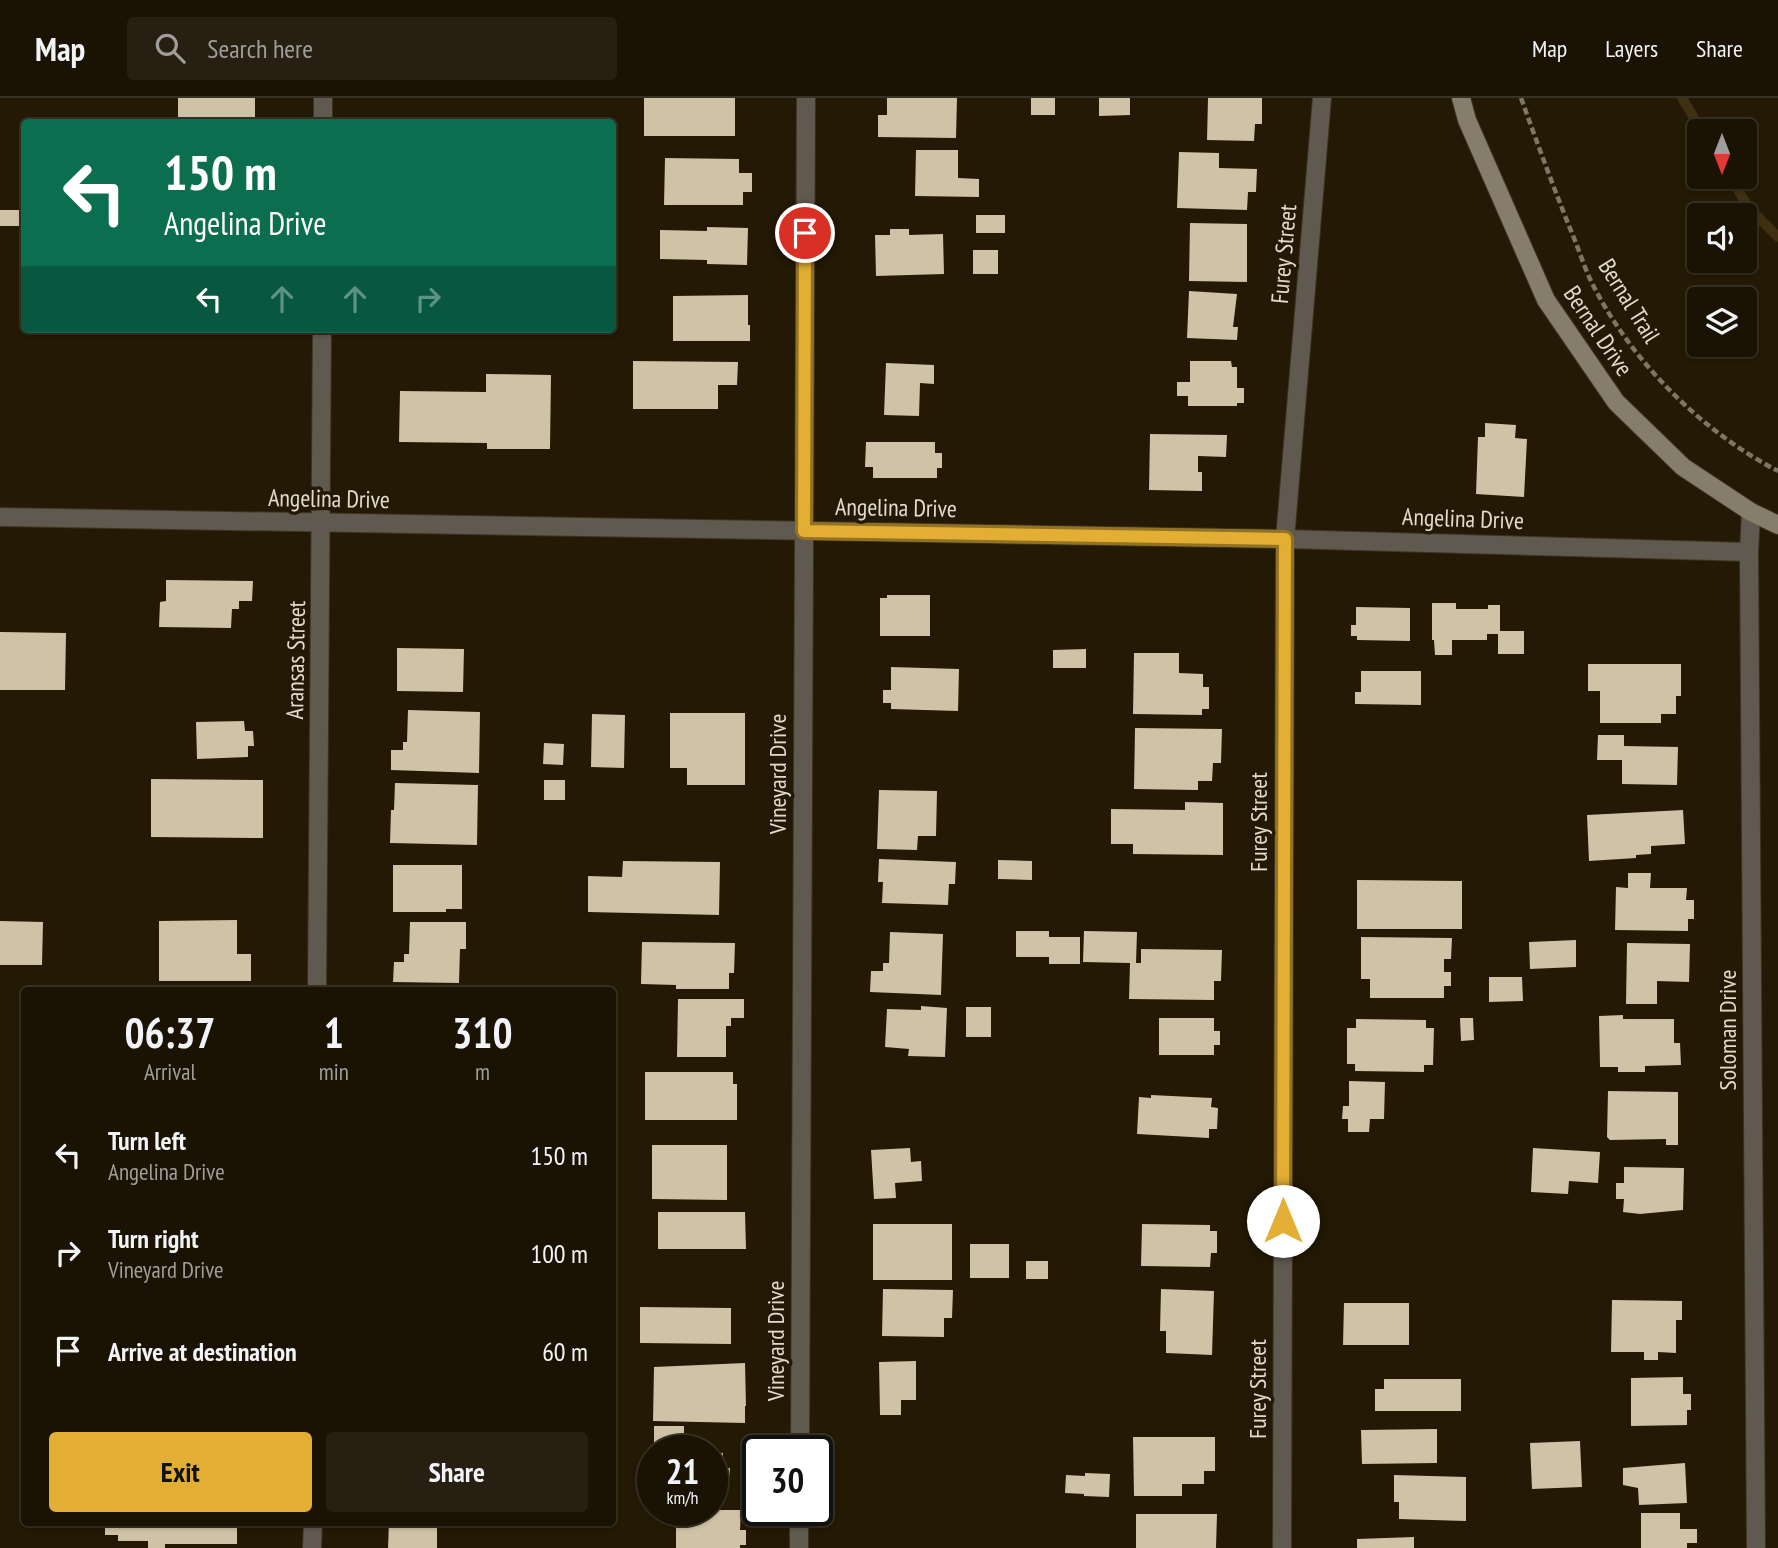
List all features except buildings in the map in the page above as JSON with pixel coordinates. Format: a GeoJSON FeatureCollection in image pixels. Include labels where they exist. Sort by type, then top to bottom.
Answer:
{"type":"FeatureCollection","features":[{"type":"Feature","properties":{"kind":"street"},"geometry":{"type":"LineString","coordinates":[[323,98],[323,119]]}},
{"type":"Feature","properties":{"kind":"street","name":"Vineyard Drive"},"geometry":{"type":"LineString","coordinates":[[800,1435],[806,98]]}},
{"type":"Feature","properties":{"kind":"street","name":"Furey Street"},"geometry":{"type":"LineString","coordinates":[[1282,1548],[1285,539],[1322,98]]}},
{"type":"Feature","properties":{"kind":"street","name":"Bernal Drive"},"geometry":{"type":"LineString","coordinates":[[1461,98],[1467,120],[1546,300],[1616,402],[1684,467],[1751,512],[1778,525]]}},
{"type":"Feature","properties":{"kind":"street","name":"Aransas Street"},"geometry":{"type":"LineString","coordinates":[[317,987],[322,333]]}},
{"type":"Feature","properties":{"kind":"street","name":"Soloman Drive"},"geometry":{"type":"LineString","coordinates":[[1751,512],[1749,552],[1756,1548]]}},
{"type":"Feature","properties":{"kind":"street","name":"Angelina Drive"},"geometry":{"type":"LineString","coordinates":[[0,517],[1285,539],[1749,552]]}},
{"type":"Feature","properties":{"kind":"street"},"geometry":{"type":"LineString","coordinates":[[312,1548],[313,1526]]}},
{"type":"Feature","properties":{"kind":"street"},"geometry":{"type":"LineString","coordinates":[[799,1526],[799,1548]]}},
{"type":"Feature","properties":{"kind":"path","name":"Bernal Trail"},"geometry":{"type":"LineString","coordinates":[[1521,98],[1592,283],[1622,331],[1683,403],[1726,439],[1778,471]]}},
{"type":"Feature","properties":{"kind":"waterway"},"geometry":{"type":"LineString","coordinates":[[1682,98],[1695,119]]}},
{"type":"Feature","properties":{"kind":"waterway"},"geometry":{"type":"LineString","coordinates":[[1737,189],[1749,208],[1778,237]]}},
{"type":"Feature","properties":{"kind":"route"},"geometry":{"type":"LineString","coordinates":[[805,233],[804,531],[1285,539],[1283,1221]]}}]}
